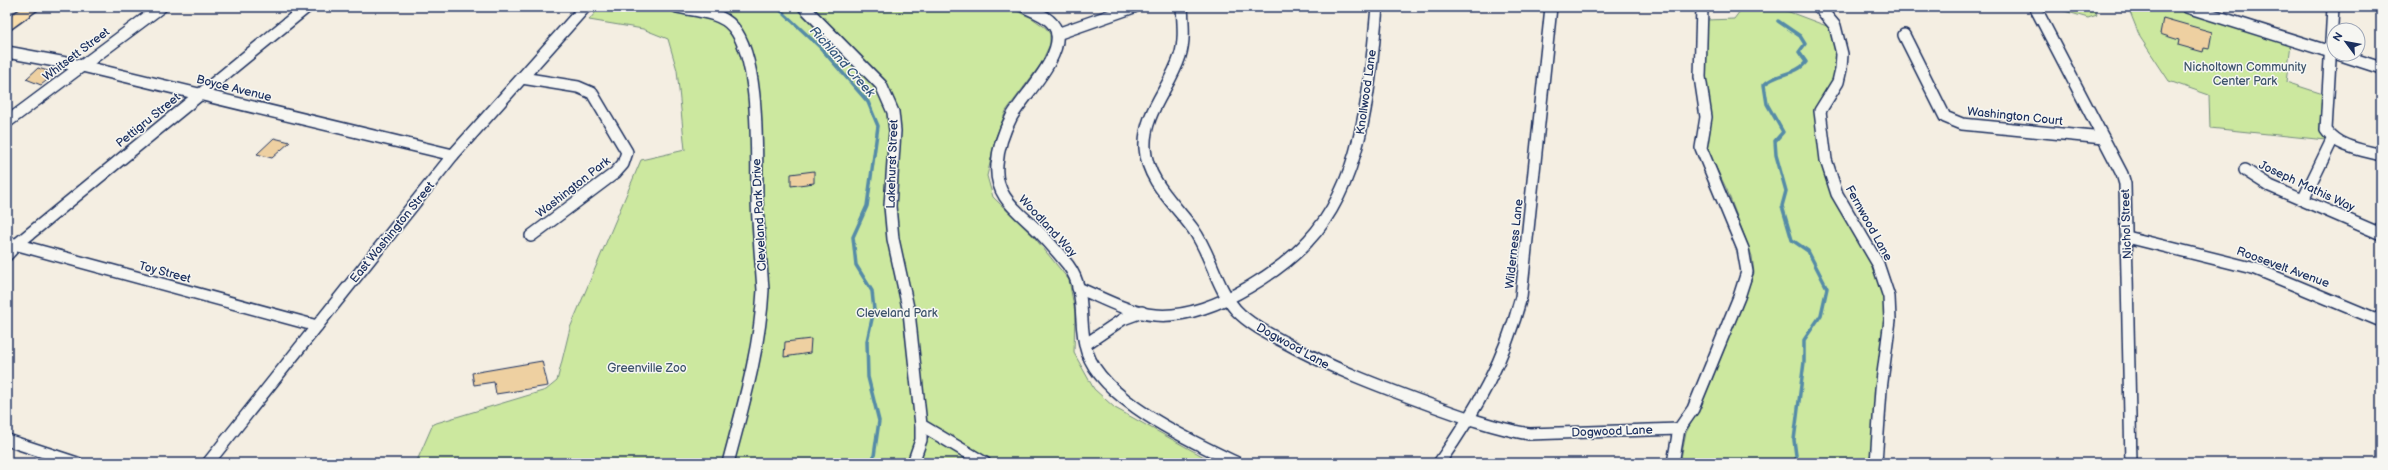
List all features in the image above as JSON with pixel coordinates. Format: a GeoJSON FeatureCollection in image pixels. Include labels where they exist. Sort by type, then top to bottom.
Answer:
{"type":"FeatureCollection","features":[{"type":"Feature","properties":{"kind":"highway"},"geometry":{"type":"LineString","coordinates":[[7,11],[13,7]]}},
{"type":"Feature","properties":{"kind":"highway"},"geometry":{"type":"LineString","coordinates":[[7,25],[34,7]]}},
{"type":"Feature","properties":{"kind":"street","name":"Whitsett Street"},"geometry":{"type":"LineString","coordinates":[[7,122],[161,7]]}},
{"type":"Feature","properties":{"kind":"street","name":"Pettigru Street"},"geometry":{"type":"LineString","coordinates":[[7,254],[12,243],[201,94],[307,7]]}},
{"type":"Feature","properties":{"kind":"street","name":"East Washington Street"},"geometry":{"type":"LineString","coordinates":[[208,463],[453,155],[585,7]]}},
{"type":"Feature","properties":{"kind":"street","name":"Cleveland Park Drive"},"geometry":{"type":"LineString","coordinates":[[677,7],[707,13],[721,18],[733,27],[740,38],[749,64],[753,89],[758,218],[763,290],[760,330],[728,463]]}},
{"type":"Feature","properties":{"kind":"street","name":"Lakehurst Street"},"geometry":{"type":"LineString","coordinates":[[804,7],[881,85],[893,112],[895,131],[890,206],[893,239],[909,312],[921,425],[921,440],[913,463]]}},
{"type":"Feature","properties":{"kind":"street"},"geometry":{"type":"LineString","coordinates":[[1025,7],[1049,21],[1057,34],[1134,7]]}},
{"type":"Feature","properties":{"kind":"street","name":"Dogwood Lane"},"geometry":{"type":"LineString","coordinates":[[1182,7],[1180,56],[1150,117],[1145,137],[1146,155],[1155,179],[1164,193],[1201,239],[1228,298],[1244,317],[1316,360],[1374,385],[1470,419],[1512,431],[1529,434],[1679,429]]}},
{"type":"Feature","properties":{"kind":"street","name":"Knollwood Lane"},"geometry":{"type":"LineString","coordinates":[[1078,288],[1142,312],[1156,315],[1183,311],[1228,298],[1258,284],[1290,259],[1310,239],[1332,209],[1355,154],[1362,129],[1377,7]]}},
{"type":"Feature","properties":{"kind":"street","name":"Wilderness Lane"},"geometry":{"type":"LineString","coordinates":[[1439,463],[1470,419],[1501,363],[1521,298],[1551,7]]}},
{"type":"Feature","properties":{"kind":"street"},"geometry":{"type":"LineString","coordinates":[[1673,463],[1679,429],[1692,409],[1739,298],[1747,272],[1741,243],[1701,148],[1706,116],[1700,77],[1702,7]]}},
{"type":"Feature","properties":{"kind":"street","name":"Fernwood Lane"},"geometry":{"type":"LineString","coordinates":[[1819,7],[1838,33],[1841,53],[1839,80],[1822,104],[1820,111],[1834,189],[1880,268],[1890,296],[1891,312],[1882,377],[1876,463]]}},
{"type":"Feature","properties":{"kind":"street","name":"Nichol Street"},"geometry":{"type":"LineString","coordinates":[[2035,7],[2104,138],[2125,184],[2131,463]]}},
{"type":"Feature","properties":{"kind":"street"},"geometry":{"type":"LineString","coordinates":[[2187,7],[2326,50]]}},
{"type":"Feature","properties":{"kind":"street"},"geometry":{"type":"LineString","coordinates":[[2333,7],[2333,22]]}},
{"type":"Feature","properties":{"kind":"street","name":"Woodland Way"},"geometry":{"type":"LineString","coordinates":[[1057,34],[1057,44],[1047,66],[1028,90],[1008,125],[998,154],[998,184],[1010,205],[1055,249],[1072,271],[1078,288],[1086,344],[1090,361],[1095,371],[1119,396],[1212,451],[1237,463]]}},
{"type":"Feature","properties":{"kind":"street","name":"Washington Court"},"geometry":{"type":"LineString","coordinates":[[1904,35],[1938,106],[1945,117],[1951,121],[1962,124],[2104,138]]}},
{"type":"Feature","properties":{"kind":"street","name":"Boyce Avenue"},"geometry":{"type":"LineString","coordinates":[[7,52],[82,66],[453,155]]}},
{"type":"Feature","properties":{"kind":"street"},"geometry":{"type":"LineString","coordinates":[[2333,62],[2326,130],[2333,138],[2381,156]]}},
{"type":"Feature","properties":{"kind":"street"},"geometry":{"type":"LineString","coordinates":[[2362,62],[2381,68]]}},
{"type":"Feature","properties":{"kind":"street","name":"Washington Park"},"geometry":{"type":"LineString","coordinates":[[522,78],[578,87],[592,93],[627,152],[623,164],[614,173],[531,236]]}},
{"type":"Feature","properties":{"kind":"street"},"geometry":{"type":"LineString","coordinates":[[2303,200],[2328,145],[2333,138]]}},
{"type":"Feature","properties":{"kind":"street","name":"Joseph Mathis Way"},"geometry":{"type":"LineString","coordinates":[[2244,170],[2270,186],[2381,234]]}},
{"type":"Feature","properties":{"kind":"street","name":"Roosevelt Avenue"},"geometry":{"type":"LineString","coordinates":[[2127,237],[2256,269],[2381,321]]}},
{"type":"Feature","properties":{"kind":"street","name":"Toy Street"},"geometry":{"type":"LineString","coordinates":[[12,243],[317,326]]}},
{"type":"Feature","properties":{"kind":"street","name":"Knollwood Lane"},"geometry":{"type":"LineString","coordinates":[[1086,344],[1123,319],[1142,312]]}},
{"type":"Feature","properties":{"kind":"street"},"geometry":{"type":"LineString","coordinates":[[921,425],[984,463]]}},
{"type":"Feature","properties":{"kind":"street"},"geometry":{"type":"LineString","coordinates":[[7,440],[77,463]]}},
{"type":"Feature","properties":{"kind":"green space","name":"Cleveland Park"},"geometry":{"type":"Polygon","coordinates":[[[600,7],[1007,7],[1032,18],[1046,28],[1050,34],[1050,44],[1041,64],[1006,111],[996,137],[987,176],[993,197],[1034,237],[1069,280],[1075,312],[1074,353],[1094,389],[1115,408],[1215,463],[416,463],[433,424],[546,390],[557,381],[570,328],[641,160],[685,150],[677,70],[668,39],[643,29],[589,20],[600,7]]]}},
{"type":"Feature","properties":{"kind":"green space"},"geometry":{"type":"Polygon","coordinates":[[[1743,7],[1776,7],[1832,28],[1838,51],[1838,76],[1818,104],[1824,161],[1878,273],[1887,305],[1873,463],[1680,463],[1686,433],[1710,384],[1754,273],[1752,256],[1727,190],[1707,149],[1711,124],[1705,69],[1707,20],[1734,19],[1743,7]]]}},
{"type":"Feature","properties":{"kind":"green space"},"geometry":{"type":"Polygon","coordinates":[[[2051,7],[2094,7],[2097,15],[2088,18],[2051,7]]]}},
{"type":"Feature","properties":{"kind":"green space","name":"Nicholtown Community Center Park"},"geometry":{"type":"Polygon","coordinates":[[[2128,7],[2168,7],[2291,44],[2286,82],[2323,94],[2320,131],[2326,140],[2210,128],[2209,95],[2169,81],[2140,37],[2128,7]]]}},
{"type":"Feature","properties":{"kind":"building"},"geometry":{"type":"Polygon","coordinates":[[[2163,18],[2212,32],[2209,49],[2204,48],[2203,52],[2178,45],[2179,40],[2160,34],[2163,18]]]}},
{"type":"Feature","properties":{"kind":"building"},"geometry":{"type":"Polygon","coordinates":[[[38,68],[56,73],[41,85],[26,79],[38,68]]]}},
{"type":"Feature","properties":{"kind":"building"},"geometry":{"type":"Polygon","coordinates":[[[274,138],[290,142],[272,158],[257,154],[274,138]]]}},
{"type":"Feature","properties":{"kind":"building"},"geometry":{"type":"Polygon","coordinates":[[[814,171],[814,183],[791,186],[791,174],[814,171]]]}},
{"type":"Feature","properties":{"kind":"building"},"geometry":{"type":"Polygon","coordinates":[[[811,339],[810,353],[784,357],[785,342],[811,339]]]}},
{"type":"Feature","properties":{"kind":"building"},"geometry":{"type":"Polygon","coordinates":[[[542,361],[548,386],[496,394],[494,382],[474,385],[472,373],[542,361]]]}},
{"type":"Feature","properties":{"kind":"waterway","name":"Richland Creek"},"geometry":{"type":"LineString","coordinates":[[777,7],[820,47],[868,102],[878,126],[867,206],[853,237],[856,265],[872,291],[874,310],[867,341],[868,377],[879,421],[873,463]]}},
{"type":"Feature","properties":{"kind":"waterway"},"geometry":{"type":"LineString","coordinates":[[1778,21],[1800,36],[1805,44],[1799,52],[1806,62],[1792,72],[1774,78],[1764,85],[1767,104],[1783,132],[1775,141],[1776,155],[1786,191],[1782,206],[1792,240],[1808,251],[1827,288],[1821,315],[1804,340],[1804,362],[1794,440],[1797,463]]}},
{"type":"Feature","properties":{"kind":"park label","name":"Greenville Zoo"},"geometry":{"type":"Point","coordinates":[647,368]}}]}
